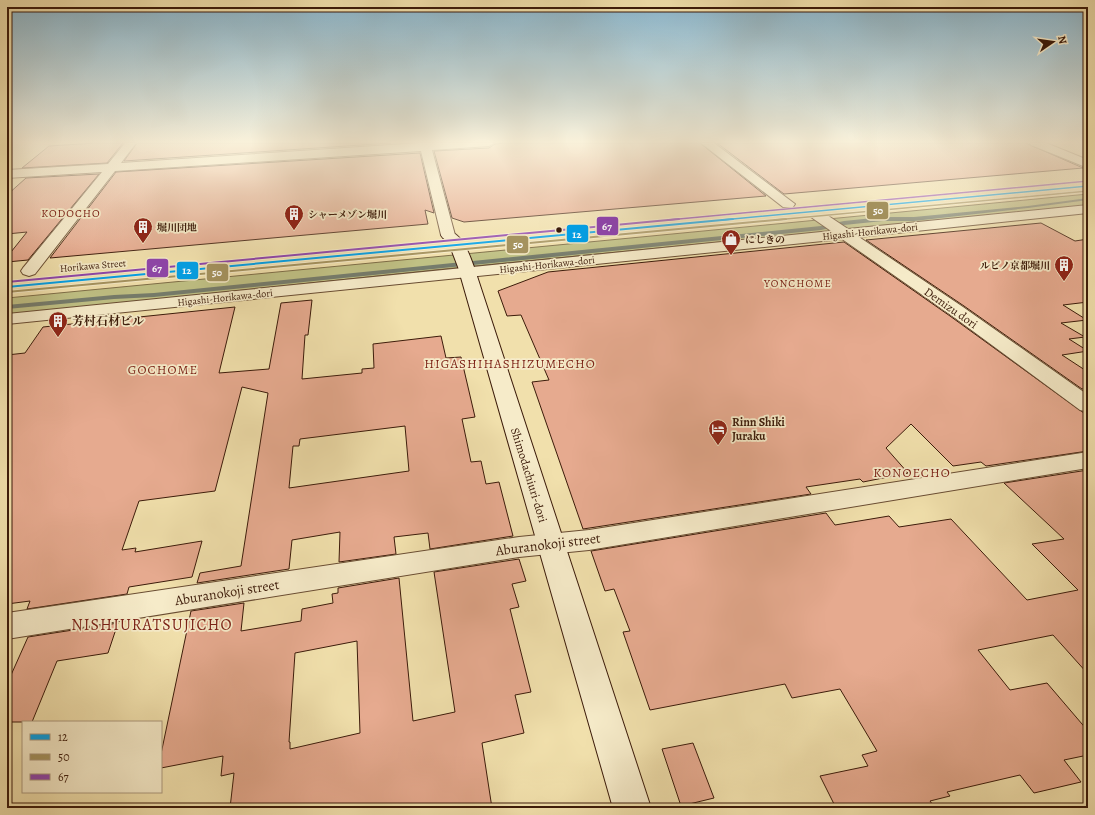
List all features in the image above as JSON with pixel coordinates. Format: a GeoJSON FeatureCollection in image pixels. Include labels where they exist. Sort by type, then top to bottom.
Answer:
{"type":"FeatureCollection","features":[{"type":"Feature","properties":{"kind":"main road","name":"Horikawa Street"},"geometry":{"type":"LineString","coordinates":[[7,273],[460,255],[788,204],[1034,181]]}},
{"type":"Feature","properties":{"kind":"main road","name":"Horikawa Street"},"geometry":{"type":"LineString","coordinates":[[7,287],[460,255],[1088,186]]}},
{"type":"Feature","properties":{"kind":"street"},"geometry":{"type":"LineString","coordinates":[[29,271],[100,181]]}},
{"type":"Feature","properties":{"kind":"street","name":"Shimodachiuri-dori"},"geometry":{"type":"LineString","coordinates":[[437,181],[632,808]]}},
{"type":"Feature","properties":{"kind":"street"},"geometry":{"type":"LineString","coordinates":[[757,181],[788,204]]}},
{"type":"Feature","properties":{"kind":"street","name":"Higashi-Horikawa-dori"},"geometry":{"type":"LineString","coordinates":[[7,320],[460,255],[842,232],[1088,208]]}},
{"type":"Feature","properties":{"kind":"street","name":"Demizu dori"},"geometry":{"type":"LineString","coordinates":[[818,216],[957,311],[1088,405]]}},
{"type":"Feature","properties":{"kind":"street","name":"Aburanokoji street"},"geometry":{"type":"LineString","coordinates":[[7,626],[518,547],[597,538],[1088,460]]}},
{"type":"Feature","properties":{"kind":"green space"},"geometry":{"type":"Polygon","coordinates":[[[1088,194],[1088,206],[434,270],[7,315],[7,298],[1088,194]]]}},
{"type":"Feature","properties":{"kind":"building"},"geometry":{"type":"Polygon","coordinates":[[[23,181],[93,181],[28,260],[7,262],[7,257],[27,232],[7,234],[7,195],[23,181]]]}},
{"type":"Feature","properties":{"kind":"building"},"geometry":{"type":"Polygon","coordinates":[[[109,181],[427,181],[434,213],[425,210],[428,224],[50,258],[109,181]]]}},
{"type":"Feature","properties":{"kind":"building"},"geometry":{"type":"Polygon","coordinates":[[[442,181],[747,181],[766,196],[464,222],[452,218],[442,181]]]}},
{"type":"Feature","properties":{"kind":"building"},"geometry":{"type":"Polygon","coordinates":[[[767,181],[933,181],[784,194],[767,181]]]}},
{"type":"Feature","properties":{"kind":"building"},"geometry":{"type":"Polygon","coordinates":[[[1041,223],[1075,241],[1088,239],[1088,302],[1063,305],[1087,320],[1061,323],[1085,337],[1069,339],[1088,351],[1062,355],[1088,372],[1088,388],[1082,389],[964,306],[866,240],[1041,223]]]}},
{"type":"Feature","properties":{"kind":"building"},"geometry":{"type":"Polygon","coordinates":[[[844,242],[950,316],[1088,416],[1088,451],[986,466],[981,462],[953,466],[911,424],[886,448],[908,473],[863,482],[860,479],[806,487],[811,494],[583,529],[532,382],[549,380],[521,315],[507,316],[498,291],[548,272],[844,242]]]}},
{"type":"Feature","properties":{"kind":"building"},"geometry":{"type":"Polygon","coordinates":[[[312,300],[308,335],[305,335],[302,379],[362,373],[362,369],[374,368],[373,344],[441,336],[446,358],[461,357],[475,417],[462,419],[471,462],[481,461],[486,484],[499,482],[513,536],[430,549],[428,533],[394,537],[396,554],[339,562],[340,532],[292,540],[289,569],[197,583],[200,573],[241,566],[268,393],[242,387],[215,491],[139,501],[122,550],[136,548],[135,552],[202,541],[192,577],[129,587],[127,594],[27,609],[30,601],[7,604],[7,355],[25,353],[43,327],[235,307],[219,373],[269,369],[281,303],[312,300]],[[405,426],[300,439],[299,446],[293,446],[289,488],[409,471],[405,426]]]}},
{"type":"Feature","properties":{"kind":"building"},"geometry":{"type":"Polygon","coordinates":[[[1088,470],[1088,674],[1053,635],[978,650],[1010,690],[1047,683],[1088,731],[1088,755],[1064,760],[1081,782],[1034,793],[1020,775],[947,792],[950,796],[930,801],[935,808],[836,808],[820,776],[868,766],[862,755],[877,751],[840,689],[792,698],[785,684],[650,710],[623,632],[630,631],[614,589],[605,591],[591,551],[826,513],[835,525],[889,516],[899,527],[951,519],[1027,600],[1078,590],[1032,544],[1064,539],[1004,483],[1088,470]]]}},
{"type":"Feature","properties":{"kind":"building"},"geometry":{"type":"Polygon","coordinates":[[[519,559],[526,581],[512,584],[519,607],[510,609],[531,692],[515,695],[524,733],[482,743],[492,808],[230,808],[234,773],[221,776],[223,756],[162,768],[162,749],[191,611],[244,603],[241,631],[301,621],[302,609],[333,603],[332,594],[338,593],[338,588],[399,578],[413,721],[455,712],[434,572],[519,559]],[[357,641],[295,653],[289,742],[290,749],[360,733],[357,641]]]}},
{"type":"Feature","properties":{"kind":"building"},"geometry":{"type":"Polygon","coordinates":[[[118,623],[108,653],[57,661],[32,721],[7,722],[7,684],[28,637],[118,623]]]}},
{"type":"Feature","properties":{"kind":"building"},"geometry":{"type":"Polygon","coordinates":[[[693,743],[714,798],[681,806],[662,749],[693,743]]]}},
{"type":"Feature","properties":{"kind":"waterway"},"geometry":{"type":"LineString","coordinates":[[7,307],[114,297],[154,295],[821,228],[844,223],[883,219],[914,219],[1088,199]]}},
{"type":"Feature","properties":{"kind":"transit line","name":"67"},"geometry":{"type":"LineString","coordinates":[[7,282],[1088,181]]}},
{"type":"Feature","properties":{"kind":"transit line","name":"12"},"geometry":{"type":"LineString","coordinates":[[7,287],[1088,186]]}},
{"type":"Feature","properties":{"kind":"transit line","name":"50"},"geometry":{"type":"LineString","coordinates":[[7,292],[1088,191]]}},
{"type":"Feature","properties":{"kind":"place","name":"シャーメゾン堀川"},"geometry":{"type":"Point","coordinates":[294,231]}},
{"type":"Feature","properties":{"kind":"place","name":"堀川団地"},"geometry":{"type":"Point","coordinates":[143,244]}},
{"type":"Feature","properties":{"kind":"place","name":"にしきの"},"geometry":{"type":"Point","coordinates":[731,256]}},
{"type":"Feature","properties":{"kind":"place","name":"ルビノ京都堀川"},"geometry":{"type":"Point","coordinates":[1064,282]}},
{"type":"Feature","properties":{"kind":"place","name":"芳村石材ビル"},"geometry":{"type":"Point","coordinates":[58,338]}},
{"type":"Feature","properties":{"kind":"place","name":"Rinn Shiki Juraku"},"geometry":{"type":"Point","coordinates":[718,446]}},
{"type":"Feature","properties":{"kind":"district","name":"KODOCHO"},"geometry":{"type":"Point","coordinates":[71,213]}},
{"type":"Feature","properties":{"kind":"district","name":"YONCHOME"},"geometry":{"type":"Point","coordinates":[798,283]}},
{"type":"Feature","properties":{"kind":"district","name":"HIGASHIHASHIZUMECHO"},"geometry":{"type":"Point","coordinates":[510,363]}},
{"type":"Feature","properties":{"kind":"district","name":"GOCHOME"},"geometry":{"type":"Point","coordinates":[163,369]}},
{"type":"Feature","properties":{"kind":"district","name":"KONOECHO"},"geometry":{"type":"Point","coordinates":[912,472]}},
{"type":"Feature","properties":{"kind":"district","name":"NISHIURATSUJICHO"},"geometry":{"type":"Point","coordinates":[152,624]}}]}
